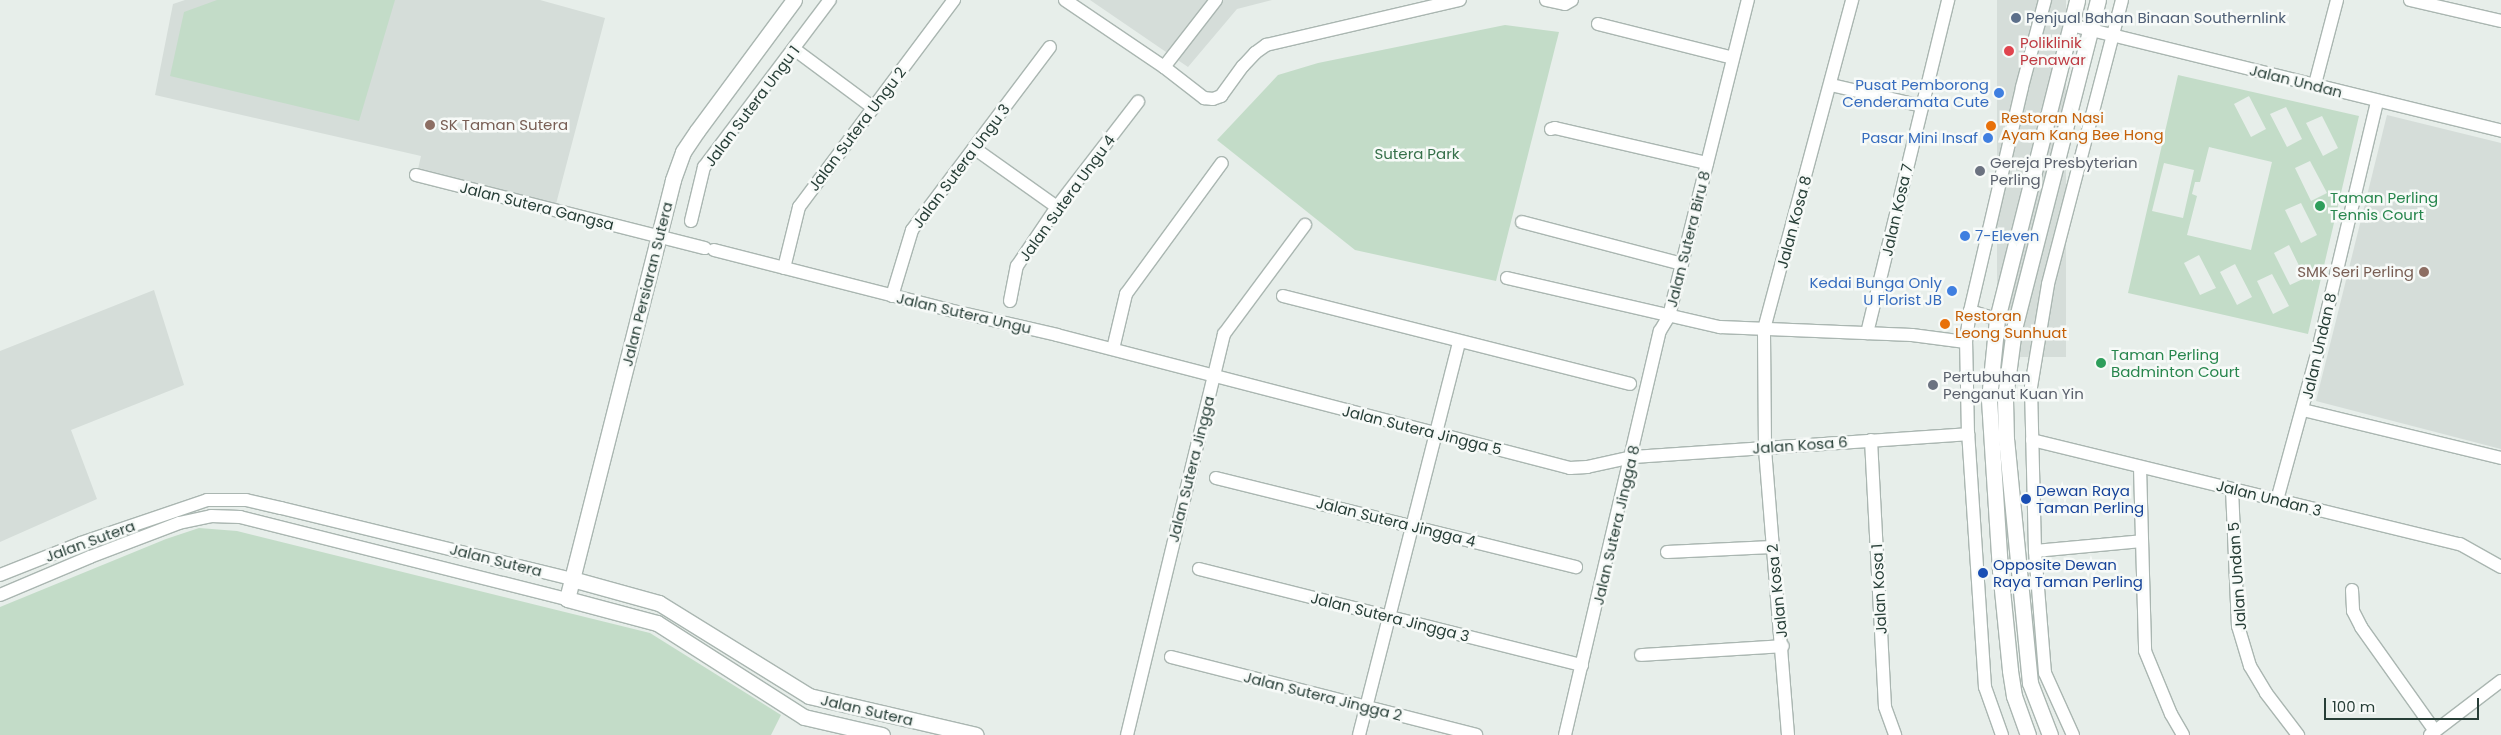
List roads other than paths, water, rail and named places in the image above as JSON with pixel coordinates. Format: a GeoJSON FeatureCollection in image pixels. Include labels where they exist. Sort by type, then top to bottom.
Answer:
{"type":"FeatureCollection","features":[{"type":"Feature","properties":{"kind":"main road","name":"Jalan Persiaran Sutera"},"geometry":{"type":"LineString","coordinates":[[567,599],[673,180],[683,152],[794,0]]}},
{"type":"Feature","properties":{"kind":"main road"},"geometry":{"type":"LineString","coordinates":[[2028,735],[2014,696],[2000,570],[1989,400],[1997,319],[2077,0]]}},
{"type":"Feature","properties":{"kind":"main road"},"geometry":{"type":"LineString","coordinates":[[2050,735],[2030,682],[2006,440],[2005,398],[2014,329],[2098,0]]}},
{"type":"Feature","properties":{"kind":"main road","name":"Jalan Sutera"},"geometry":{"type":"LineString","coordinates":[[572,579],[660,603],[809,696],[976,735]]}},
{"type":"Feature","properties":{"kind":"main road","name":"Jalan Sutera"},"geometry":{"type":"LineString","coordinates":[[567,599],[656,623],[804,717],[882,735]]}},
{"type":"Feature","properties":{"kind":"street","name":"Jalan Sutera Ungu 1"},"geometry":{"type":"LineString","coordinates":[[691,221],[704,167],[830,0]]}},
{"type":"Feature","properties":{"kind":"street","name":"Jalan Sutera Ungu 2"},"geometry":{"type":"LineString","coordinates":[[784,268],[799,207],[954,0]]}},
{"type":"Feature","properties":{"kind":"street"},"geometry":{"type":"LineString","coordinates":[[1065,0],[1164,67],[1204,98],[1221,96],[1243,66],[1255,53],[1266,46],[1460,0]]}},
{"type":"Feature","properties":{"kind":"street"},"geometry":{"type":"LineString","coordinates":[[1164,67],[1216,0]]}},
{"type":"Feature","properties":{"kind":"street"},"geometry":{"type":"LineString","coordinates":[[1546,0],[1568,2]]}},
{"type":"Feature","properties":{"kind":"street","name":"Jalan Sutera Biru 8"},"geometry":{"type":"LineString","coordinates":[[1507,278],[1669,316],[1748,0]]}},
{"type":"Feature","properties":{"kind":"street","name":"Jalan Kosa 8"},"geometry":{"type":"LineString","coordinates":[[1765,448],[1764,329],[1831,85],[1852,0]]}},
{"type":"Feature","properties":{"kind":"street","name":"Jalan Kosa 7"},"geometry":{"type":"LineString","coordinates":[[1868,333],[1948,0]]}},
{"type":"Feature","properties":{"kind":"street"},"geometry":{"type":"LineString","coordinates":[[2002,735],[1985,687],[1968,434],[1966,342],[1970,311],[2022,87],[2046,0]]}},
{"type":"Feature","properties":{"kind":"street"},"geometry":{"type":"LineString","coordinates":[[2073,735],[2045,673],[2036,551],[2031,388],[2048,284],[2122,0]]}},
{"type":"Feature","properties":{"kind":"street"},"geometry":{"type":"LineString","coordinates":[[2315,84],[2337,0]]}},
{"type":"Feature","properties":{"kind":"street"},"geometry":{"type":"LineString","coordinates":[[2410,0],[2501,21]]}},
{"type":"Feature","properties":{"kind":"street"},"geometry":{"type":"LineString","coordinates":[[1598,24],[1733,58]]}},
{"type":"Feature","properties":{"kind":"street","name":"Jalan Undan"},"geometry":{"type":"LineString","coordinates":[[2071,25],[2315,84],[2377,102],[2501,131]]}},
{"type":"Feature","properties":{"kind":"street","name":"Jalan Sutera Ungu 3"},"geometry":{"type":"LineString","coordinates":[[892,296],[912,230],[1050,47]]}},
{"type":"Feature","properties":{"kind":"street"},"geometry":{"type":"LineString","coordinates":[[794,50],[872,108]]}},
{"type":"Feature","properties":{"kind":"street"},"geometry":{"type":"LineString","coordinates":[[1831,85],[1922,106]]}},
{"type":"Feature","properties":{"kind":"street","name":"Jalan Sutera Ungu 4"},"geometry":{"type":"LineString","coordinates":[[1010,301],[1017,266],[1057,207],[1138,102]]}},
{"type":"Feature","properties":{"kind":"street","name":"Jalan Undan 8"},"geometry":{"type":"LineString","coordinates":[[2277,500],[2303,410],[2377,102]]}},
{"type":"Feature","properties":{"kind":"street"},"geometry":{"type":"LineString","coordinates":[[1551,129],[1555,128],[1707,163]]}},
{"type":"Feature","properties":{"kind":"street"},"geometry":{"type":"LineString","coordinates":[[974,148],[1057,207]]}},
{"type":"Feature","properties":{"kind":"street"},"geometry":{"type":"LineString","coordinates":[[1112,349],[1126,294],[1222,163]]}},
{"type":"Feature","properties":{"kind":"street","name":"Jalan Sutera Gangsa"},"geometry":{"type":"LineString","coordinates":[[416,176],[659,236]]}},
{"type":"Feature","properties":{"kind":"street"},"geometry":{"type":"LineString","coordinates":[[1522,222],[1682,264]]}},
{"type":"Feature","properties":{"kind":"street","name":"Jalan Sutera Jingga"},"geometry":{"type":"LineString","coordinates":[[1127,735],[1224,334],[1305,225]]}},
{"type":"Feature","properties":{"kind":"street","name":"Jalan Sutera Ungu"},"geometry":{"type":"LineString","coordinates":[[659,236],[1214,376]]}},
{"type":"Feature","properties":{"kind":"street"},"geometry":{"type":"LineString","coordinates":[[1283,296],[1630,384]]}},
{"type":"Feature","properties":{"kind":"street"},"geometry":{"type":"LineString","coordinates":[[1970,311],[1997,319]]}},
{"type":"Feature","properties":{"kind":"street"},"geometry":{"type":"LineString","coordinates":[[1669,316],[1720,327],[1912,335],[1966,342]]}},
{"type":"Feature","properties":{"kind":"street","name":"Jalan Sutera Jingga 8"},"geometry":{"type":"LineString","coordinates":[[1565,735],[1632,457],[1660,331],[1669,316]]}},
{"type":"Feature","properties":{"kind":"street"},"geometry":{"type":"LineString","coordinates":[[1359,735],[1435,433],[1460,342]]}},
{"type":"Feature","properties":{"kind":"street","name":"Jalan Sutera Jingga 5"},"geometry":{"type":"LineString","coordinates":[[1214,376],[1570,468],[1587,467],[1632,457]]}},
{"type":"Feature","properties":{"kind":"street"},"geometry":{"type":"LineString","coordinates":[[2303,410],[2501,458]]}},
{"type":"Feature","properties":{"kind":"street","name":"Jalan Kosa 6"},"geometry":{"type":"LineString","coordinates":[[1632,457],[1968,434]]}},
{"type":"Feature","properties":{"kind":"street","name":"Jalan Kosa 1"},"geometry":{"type":"LineString","coordinates":[[1871,440],[1885,707],[1895,735]]}},
{"type":"Feature","properties":{"kind":"street","name":"Jalan Undan 3"},"geometry":{"type":"LineString","coordinates":[[2032,440],[2460,544],[2501,567]]}},
{"type":"Feature","properties":{"kind":"street","name":"Jalan Kosa 2"},"geometry":{"type":"LineString","coordinates":[[1765,448],[1772,548],[1783,646],[1788,735]]}},
{"type":"Feature","properties":{"kind":"street"},"geometry":{"type":"LineString","coordinates":[[2140,467],[2145,651],[2181,734]]}},
{"type":"Feature","properties":{"kind":"street","name":"Jalan Sutera Jingga 4"},"geometry":{"type":"LineString","coordinates":[[1216,478],[1576,567]]}},
{"type":"Feature","properties":{"kind":"street","name":"Jalan Undan 5"},"geometry":{"type":"LineString","coordinates":[[2232,489],[2238,626],[2250,666],[2266,693],[2298,735]]}},
{"type":"Feature","properties":{"kind":"street","name":"Jalan Sutera"},"geometry":{"type":"LineString","coordinates":[[0,575],[81,543],[207,500],[246,500],[572,579]]}},
{"type":"Feature","properties":{"kind":"street","name":"Jalan Sutera"},"geometry":{"type":"LineString","coordinates":[[0,596],[90,557],[179,523],[211,516],[240,518],[567,599]]}},
{"type":"Feature","properties":{"kind":"street"},"geometry":{"type":"LineString","coordinates":[[2036,551],[2142,541]]}},
{"type":"Feature","properties":{"kind":"street"},"geometry":{"type":"LineString","coordinates":[[1666,552],[1772,548]]}},
{"type":"Feature","properties":{"kind":"street","name":"Jalan Sutera Jingga 3"},"geometry":{"type":"LineString","coordinates":[[1198,569],[1582,666]]}},
{"type":"Feature","properties":{"kind":"street"},"geometry":{"type":"LineString","coordinates":[[2352,590],[2353,612],[2360,627],[2432,733],[2501,680]]}},
{"type":"Feature","properties":{"kind":"street"},"geometry":{"type":"LineString","coordinates":[[1641,655],[1783,646]]}},
{"type":"Feature","properties":{"kind":"street","name":"Jalan Sutera Jingga 2"},"geometry":{"type":"LineString","coordinates":[[1171,657],[1476,735]]}},
{"type":"Feature","properties":{"kind":"place","name":"Penjual Bahan Binaan Southernlink"},"geometry":{"type":"Point","coordinates":[2016,18]}},
{"type":"Feature","properties":{"kind":"place","name":"Poliklinik Penawar"},"geometry":{"type":"Point","coordinates":[2009,51]}},
{"type":"Feature","properties":{"kind":"place","name":"Pusat Pemborong Cenderamata Cute"},"geometry":{"type":"Point","coordinates":[1999,93]}},
{"type":"Feature","properties":{"kind":"place","name":"SK Taman Sutera"},"geometry":{"type":"Point","coordinates":[430,125]}},
{"type":"Feature","properties":{"kind":"place","name":"Restoran Nasi Ayam Kang Bee Hong"},"geometry":{"type":"Point","coordinates":[1991,126]}},
{"type":"Feature","properties":{"kind":"place","name":"Pasar Mini Insaf"},"geometry":{"type":"Point","coordinates":[1988,138]}},
{"type":"Feature","properties":{"kind":"place","name":"Gereja Presbyterian Perling"},"geometry":{"type":"Point","coordinates":[1980,171]}},
{"type":"Feature","properties":{"kind":"place","name":"Taman Perling Tennis Court"},"geometry":{"type":"Point","coordinates":[2320,206]}},
{"type":"Feature","properties":{"kind":"place","name":"7-Eleven"},"geometry":{"type":"Point","coordinates":[1965,236]}},
{"type":"Feature","properties":{"kind":"place","name":"SMK Seri Perling"},"geometry":{"type":"Point","coordinates":[2424,272]}},
{"type":"Feature","properties":{"kind":"place","name":"Kedai Bunga Only U Florist JB"},"geometry":{"type":"Point","coordinates":[1952,291]}},
{"type":"Feature","properties":{"kind":"place","name":"Restoran Leong Sunhuat"},"geometry":{"type":"Point","coordinates":[1945,324]}},
{"type":"Feature","properties":{"kind":"place","name":"Taman Perling Badminton Court"},"geometry":{"type":"Point","coordinates":[2101,363]}},
{"type":"Feature","properties":{"kind":"place","name":"Pertubuhan Penganut Kuan Yin"},"geometry":{"type":"Point","coordinates":[1933,385]}},
{"type":"Feature","properties":{"kind":"place","name":"Dewan Raya Taman Perling"},"geometry":{"type":"Point","coordinates":[2026,499]}},
{"type":"Feature","properties":{"kind":"place","name":"Opposite Dewan Raya Taman Perling"},"geometry":{"type":"Point","coordinates":[1983,573]}},
{"type":"Feature","properties":{"kind":"park label","name":"Sutera Park"},"geometry":{"type":"Point","coordinates":[1417,154]}}]}
